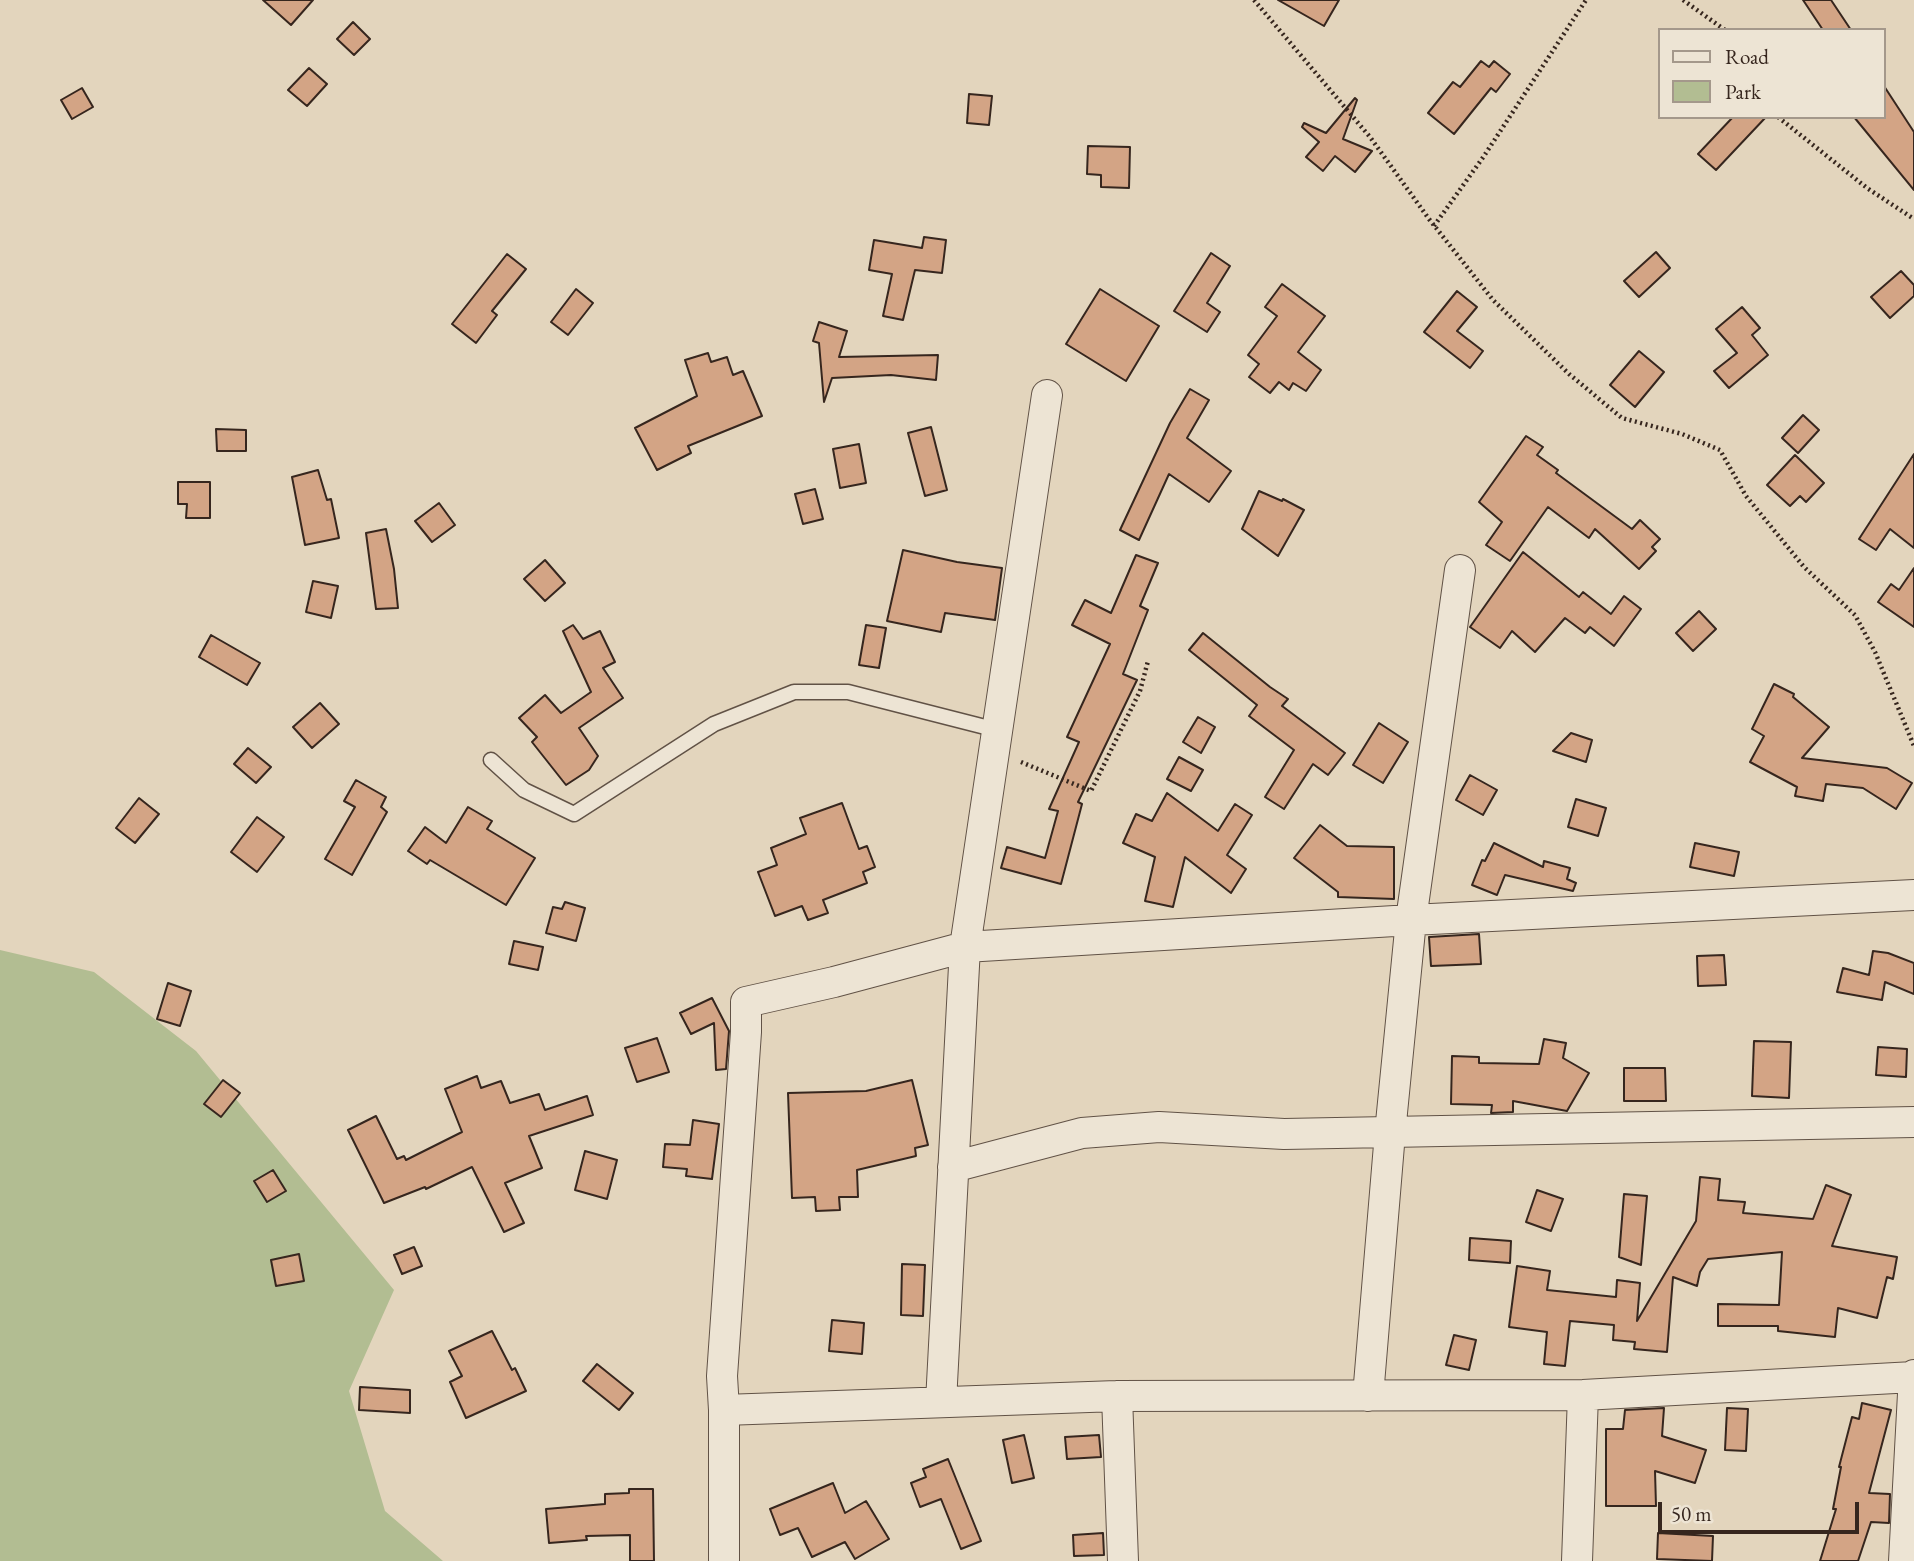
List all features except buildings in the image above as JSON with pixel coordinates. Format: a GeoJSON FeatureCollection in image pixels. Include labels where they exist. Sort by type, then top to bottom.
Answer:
{"type":"FeatureCollection","features":[{"type":"Feature","properties":{"kind":"street"},"geometry":{"type":"LineString","coordinates":[[941,1402],[965,947],[1046,396]]}},
{"type":"Feature","properties":{"kind":"street"},"geometry":{"type":"LineString","coordinates":[[1368,1396],[1411,920],[1460,570]]}},
{"type":"Feature","properties":{"kind":"street"},"geometry":{"type":"LineString","coordinates":[[724,1561],[722,1376],[746,1002],[965,947],[1411,920],[1914,895]]}},
{"type":"Feature","properties":{"kind":"street"},"geometry":{"type":"LineString","coordinates":[[953,1167],[1082,1133],[1159,1127],[1284,1134],[1914,1122]]}},
{"type":"Feature","properties":{"kind":"street"},"geometry":{"type":"LineString","coordinates":[[724,1410],[1117,1396],[1583,1395],[1914,1376],[1904,1561]]}},
{"type":"Feature","properties":{"kind":"street"},"geometry":{"type":"LineString","coordinates":[[1577,1561],[1583,1395]]}},
{"type":"Feature","properties":{"kind":"street"},"geometry":{"type":"LineString","coordinates":[[1117,1396],[1124,1561]]}},
{"type":"Feature","properties":{"kind":"lane"},"geometry":{"type":"LineString","coordinates":[[491,760],[524,790],[574,814],[714,724],[794,692],[848,692],[996,740]]}},
{"type":"Feature","properties":{"kind":"path"},"geometry":{"type":"LineString","coordinates":[[1254,0],[1370,137],[1434,226],[1493,300],[1569,374],[1622,418],[1682,434],[1720,450],[1746,496],[1804,567],[1855,615],[1875,652],[1914,746]]}},
{"type":"Feature","properties":{"kind":"path"},"geometry":{"type":"LineString","coordinates":[[1434,226],[1484,156],[1586,0]]}},
{"type":"Feature","properties":{"kind":"path"},"geometry":{"type":"LineString","coordinates":[[1683,0],[1722,28]]}},
{"type":"Feature","properties":{"kind":"path"},"geometry":{"type":"LineString","coordinates":[[1781,119],[1867,188],[1914,219]]}},
{"type":"Feature","properties":{"kind":"path"},"geometry":{"type":"LineString","coordinates":[[996,740],[1057,779],[1091,790],[1140,691],[1147,662]]}},
{"type":"Feature","properties":{"kind":"green space"},"geometry":{"type":"Polygon","coordinates":[[[0,950],[94,972],[196,1051],[394,1290],[349,1391],[385,1511],[443,1561],[0,1561],[0,950]]]}}]}
